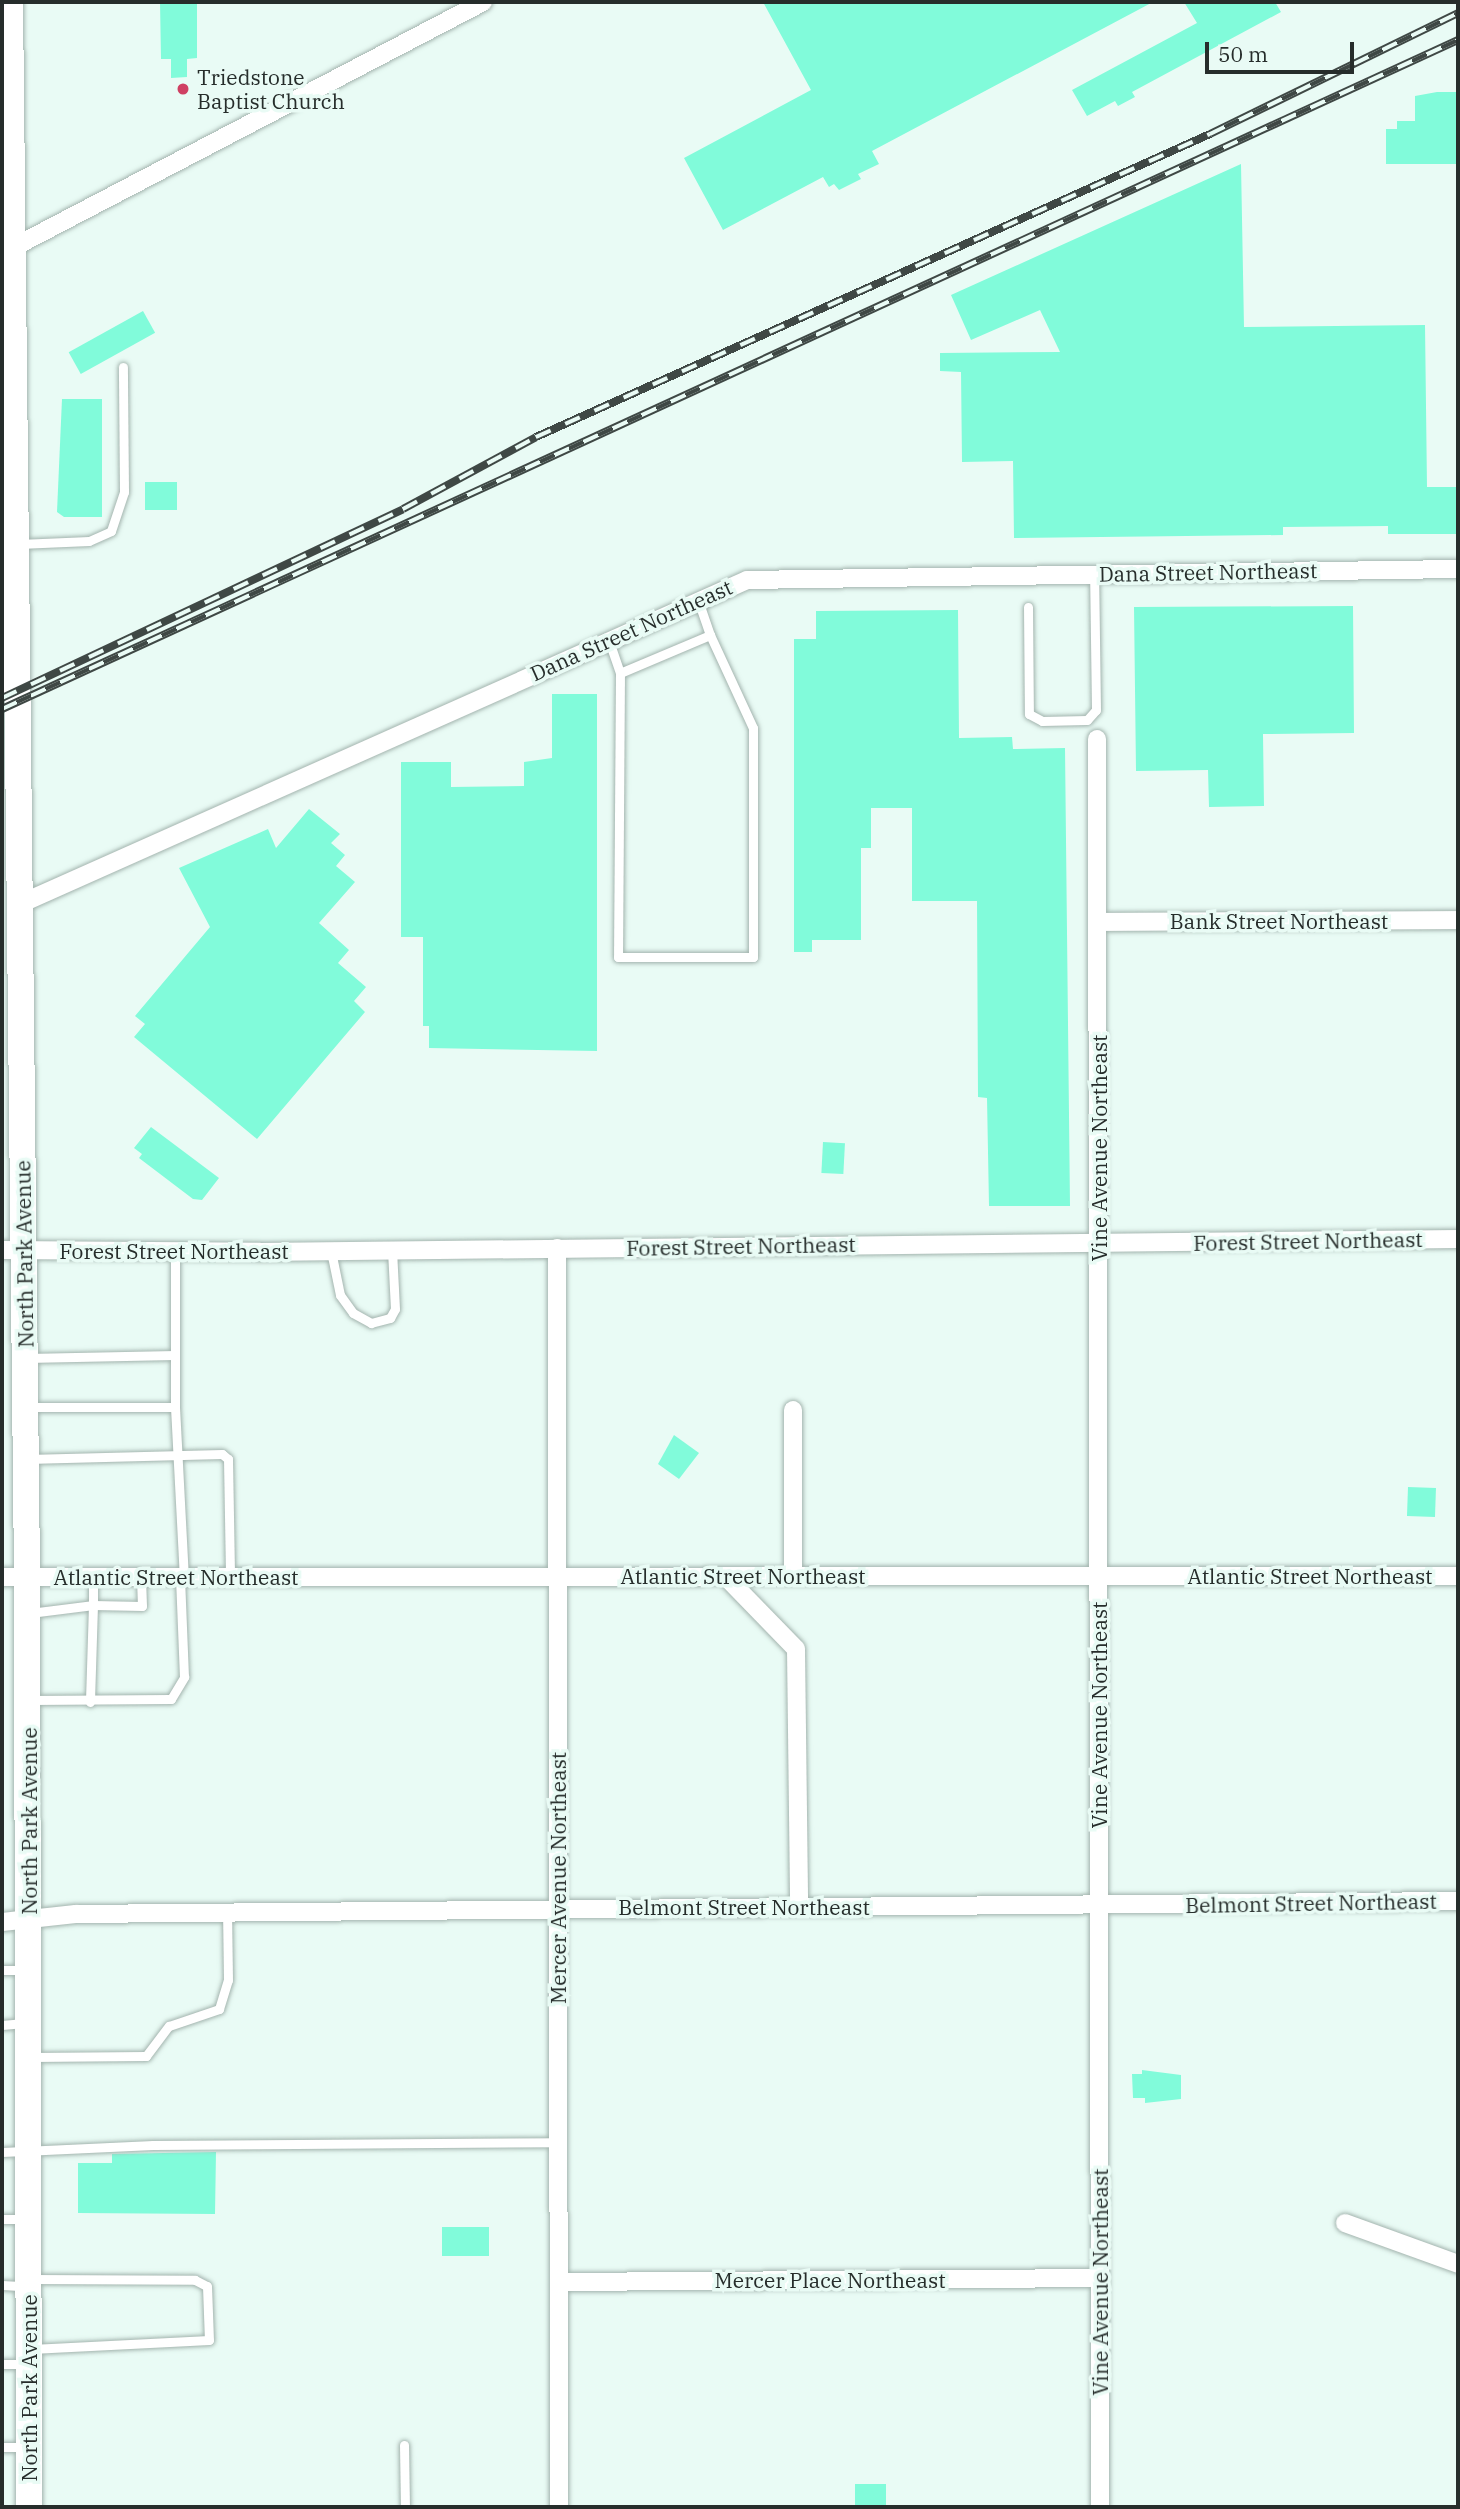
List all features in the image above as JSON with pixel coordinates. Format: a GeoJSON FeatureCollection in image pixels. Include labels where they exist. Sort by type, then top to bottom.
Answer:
{"type":"FeatureCollection","features":[{"type":"Feature","properties":{"kind":"street","name":"North Park Avenue"},"geometry":{"type":"LineString","coordinates":[[10,2],[6,97],[8,411],[17,544],[10,581],[19,904],[13,1251],[26,1358],[26,1459],[15,1577],[28,1613],[29,2507]]}},
{"type":"Feature","properties":{"kind":"street"},"geometry":{"type":"LineString","coordinates":[[8,247],[483,2]]}},
{"type":"Feature","properties":{"kind":"street","name":"Dana Street Northeast"},"geometry":{"type":"LineString","coordinates":[[19,904],[75,883],[697,599],[763,577],[1458,569]]}},
{"type":"Feature","properties":{"kind":"street","name":"Vine Avenue Northeast"},"geometry":{"type":"LineString","coordinates":[[1097,738],[1100,2507]]}},
{"type":"Feature","properties":{"kind":"street","name":"Bank Street Northeast"},"geometry":{"type":"LineString","coordinates":[[1099,922],[1458,920]]}},
{"type":"Feature","properties":{"kind":"street","name":"Forest Street Northeast"},"geometry":{"type":"LineString","coordinates":[[13,1251],[331,1251],[1458,1239]]}},
{"type":"Feature","properties":{"kind":"street","name":"Mercer Avenue Northeast"},"geometry":{"type":"LineString","coordinates":[[557,1248],[559,2507]]}},
{"type":"Feature","properties":{"kind":"street"},"geometry":{"type":"LineString","coordinates":[[793,1410],[793,1576]]}},
{"type":"Feature","properties":{"kind":"street","name":"Atlantic Street Northeast"},"geometry":{"type":"LineString","coordinates":[[15,1577],[1458,1576]]}},
{"type":"Feature","properties":{"kind":"street"},"geometry":{"type":"LineString","coordinates":[[726,1577],[796,1649],[799,1907]]}},
{"type":"Feature","properties":{"kind":"street","name":"Belmont Street Northeast"},"geometry":{"type":"LineString","coordinates":[[2,1922],[76,1914],[1458,1901]]}},
{"type":"Feature","properties":{"kind":"street"},"geometry":{"type":"LineString","coordinates":[[1345,2223],[1458,2264]]}},
{"type":"Feature","properties":{"kind":"street","name":"Mercer Place Northeast"},"geometry":{"type":"LineString","coordinates":[[559,2282],[1100,2278]]}},
{"type":"Feature","properties":{"kind":"lane"},"geometry":{"type":"LineString","coordinates":[[17,544],[89,541],[111,531],[124,492],[123,368]]}},
{"type":"Feature","properties":{"kind":"lane"},"geometry":{"type":"LineString","coordinates":[[1028,607],[1029,713],[1042,722],[1087,720],[1096,710],[1094,573]]}},
{"type":"Feature","properties":{"kind":"lane"},"geometry":{"type":"LineString","coordinates":[[609,639],[620,673],[618,957],[753,957],[753,728],[710,635],[697,599]]}},
{"type":"Feature","properties":{"kind":"lane"},"geometry":{"type":"LineString","coordinates":[[620,673],[710,635]]}},
{"type":"Feature","properties":{"kind":"lane"},"geometry":{"type":"LineString","coordinates":[[331,1251],[340,1295],[353,1313],[371,1323],[390,1318],[396,1309],[392,1250]]}},
{"type":"Feature","properties":{"kind":"lane"},"geometry":{"type":"LineString","coordinates":[[28,1700],[154,1702],[172,1699],[178,1690],[184,1660],[179,1456],[175,1407],[175,1252]]}},
{"type":"Feature","properties":{"kind":"lane"},"geometry":{"type":"LineString","coordinates":[[26,1358],[175,1355]]}},
{"type":"Feature","properties":{"kind":"lane"},"geometry":{"type":"LineString","coordinates":[[26,1407],[175,1407]]}},
{"type":"Feature","properties":{"kind":"lane"},"geometry":{"type":"LineString","coordinates":[[26,1459],[214,1454],[228,1459],[230,1577]]}},
{"type":"Feature","properties":{"kind":"lane"},"geometry":{"type":"LineString","coordinates":[[90,1702],[93,1577]]}},
{"type":"Feature","properties":{"kind":"lane"},"geometry":{"type":"LineString","coordinates":[[28,1613],[93,1605],[142,1606],[141,1577]]}},
{"type":"Feature","properties":{"kind":"lane"},"geometry":{"type":"LineString","coordinates":[[30,2057],[146,2056],[169,2026],[219,2009],[228,1980],[227,1912]]}},
{"type":"Feature","properties":{"kind":"lane"},"geometry":{"type":"LineString","coordinates":[[2,1970],[30,1970]]}},
{"type":"Feature","properties":{"kind":"lane"},"geometry":{"type":"LineString","coordinates":[[2,2025],[29,2022]]}},
{"type":"Feature","properties":{"kind":"lane"},"geometry":{"type":"LineString","coordinates":[[2,2152],[559,2142]]}},
{"type":"Feature","properties":{"kind":"lane"},"geometry":{"type":"LineString","coordinates":[[2,2219],[29,2219]]}},
{"type":"Feature","properties":{"kind":"lane"},"geometry":{"type":"LineString","coordinates":[[2,2285],[195,2280],[207,2286],[209,2340],[29,2357],[2,2364]]}},
{"type":"Feature","properties":{"kind":"lane"},"geometry":{"type":"LineString","coordinates":[[404,2445],[405,2507]]}},
{"type":"Feature","properties":{"kind":"lane"},"geometry":{"type":"LineString","coordinates":[[2,2448],[29,2447]]}},
{"type":"Feature","properties":{"kind":"building"},"geometry":{"type":"Polygon","coordinates":[[[160,2],[197,2],[197,58],[187,59],[187,77],[171,78],[171,59],[161,59],[160,2]]]}},
{"type":"Feature","properties":{"kind":"building"},"geometry":{"type":"Polygon","coordinates":[[[763,2],[1153,2],[872,151],[879,164],[858,174],[861,179],[839,190],[834,184],[829,187],[823,177],[723,230],[684,158],[811,90],[763,2]]]}},
{"type":"Feature","properties":{"kind":"building"},"geometry":{"type":"Polygon","coordinates":[[[1184,2],[1275,2],[1281,12],[1132,92],[1135,97],[1118,106],[1115,101],[1087,116],[1072,90],[1197,23],[1184,2]]]}},
{"type":"Feature","properties":{"kind":"building"},"geometry":{"type":"Polygon","coordinates":[[[1458,92],[1458,164],[1386,164],[1386,129],[1397,129],[1397,121],[1415,121],[1415,96],[1458,92]]]}},
{"type":"Feature","properties":{"kind":"building"},"geometry":{"type":"Polygon","coordinates":[[[1241,164],[1244,327],[1425,325],[1427,487],[1458,487],[1458,534],[1388,534],[1388,526],[1283,527],[1283,535],[1014,538],[1013,461],[962,462],[961,372],[940,371],[940,353],[1060,352],[1040,310],[971,340],[951,295],[1241,164]]]}},
{"type":"Feature","properties":{"kind":"building"},"geometry":{"type":"Polygon","coordinates":[[[143,311],[155,333],[81,374],[69,352],[143,311]]]}},
{"type":"Feature","properties":{"kind":"building"},"geometry":{"type":"Polygon","coordinates":[[[62,399],[102,399],[102,517],[64,517],[57,512],[62,399]]]}},
{"type":"Feature","properties":{"kind":"building"},"geometry":{"type":"Polygon","coordinates":[[[145,482],[177,482],[177,510],[145,510],[145,482]]]}},
{"type":"Feature","properties":{"kind":"building"},"geometry":{"type":"Polygon","coordinates":[[[1353,606],[1354,733],[1263,734],[1264,806],[1209,807],[1208,770],[1136,771],[1134,607],[1353,606]]]}},
{"type":"Feature","properties":{"kind":"building"},"geometry":{"type":"Polygon","coordinates":[[[958,610],[959,738],[1012,737],[1013,749],[1065,748],[1070,1206],[989,1206],[987,1098],[978,1097],[977,901],[912,901],[912,808],[871,808],[871,848],[861,848],[861,940],[812,940],[812,952],[794,952],[794,639],[816,639],[816,611],[958,610]]]}},
{"type":"Feature","properties":{"kind":"building"},"geometry":{"type":"Polygon","coordinates":[[[552,694],[597,694],[597,1051],[429,1048],[429,1026],[423,1026],[423,937],[401,937],[401,762],[451,762],[451,787],[524,786],[524,762],[552,758],[552,694]]]}},
{"type":"Feature","properties":{"kind":"building"},"geometry":{"type":"Polygon","coordinates":[[[309,809],[340,834],[331,843],[345,855],[336,866],[355,882],[319,923],[349,950],[338,963],[366,987],[354,1001],[365,1012],[257,1139],[134,1037],[145,1024],[135,1016],[210,927],[179,868],[268,829],[276,848],[309,809]]]}},
{"type":"Feature","properties":{"kind":"building"},"geometry":{"type":"Polygon","coordinates":[[[151,1127],[219,1178],[202,1200],[193,1199],[139,1158],[142,1154],[134,1148],[151,1127]]]}},
{"type":"Feature","properties":{"kind":"building"},"geometry":{"type":"Polygon","coordinates":[[[823,1142],[845,1143],[843,1174],[821,1173],[823,1142]]]}},
{"type":"Feature","properties":{"kind":"building"},"geometry":{"type":"Polygon","coordinates":[[[674,1435],[699,1453],[679,1479],[658,1464],[674,1435]]]}},
{"type":"Feature","properties":{"kind":"building"},"geometry":{"type":"Polygon","coordinates":[[[1408,1487],[1436,1488],[1435,1517],[1407,1516],[1408,1487]]]}},
{"type":"Feature","properties":{"kind":"building"},"geometry":{"type":"Polygon","coordinates":[[[1142,2070],[1181,2075],[1181,2099],[1145,2103],[1145,2098],[1133,2098],[1132,2074],[1142,2074],[1142,2070]]]}},
{"type":"Feature","properties":{"kind":"building"},"geometry":{"type":"Polygon","coordinates":[[[216,2152],[215,2214],[78,2213],[78,2163],[112,2163],[112,2154],[216,2152]]]}},
{"type":"Feature","properties":{"kind":"building"},"geometry":{"type":"Polygon","coordinates":[[[442,2227],[489,2227],[489,2256],[442,2256],[442,2227]]]}},
{"type":"Feature","properties":{"kind":"building"},"geometry":{"type":"Polygon","coordinates":[[[855,2484],[886,2484],[886,2507],[855,2507],[855,2484]]]}},
{"type":"Feature","properties":{"kind":"railway"},"geometry":{"type":"LineString","coordinates":[[2,698],[403,509],[536,437],[1210,134],[1458,13]]}},
{"type":"Feature","properties":{"kind":"railway"},"geometry":{"type":"LineString","coordinates":[[2,709],[1458,40]]}},
{"type":"Feature","properties":{"kind":"place","name":"Triedstone Baptist Church"},"geometry":{"type":"Point","coordinates":[183,89]}}]}
